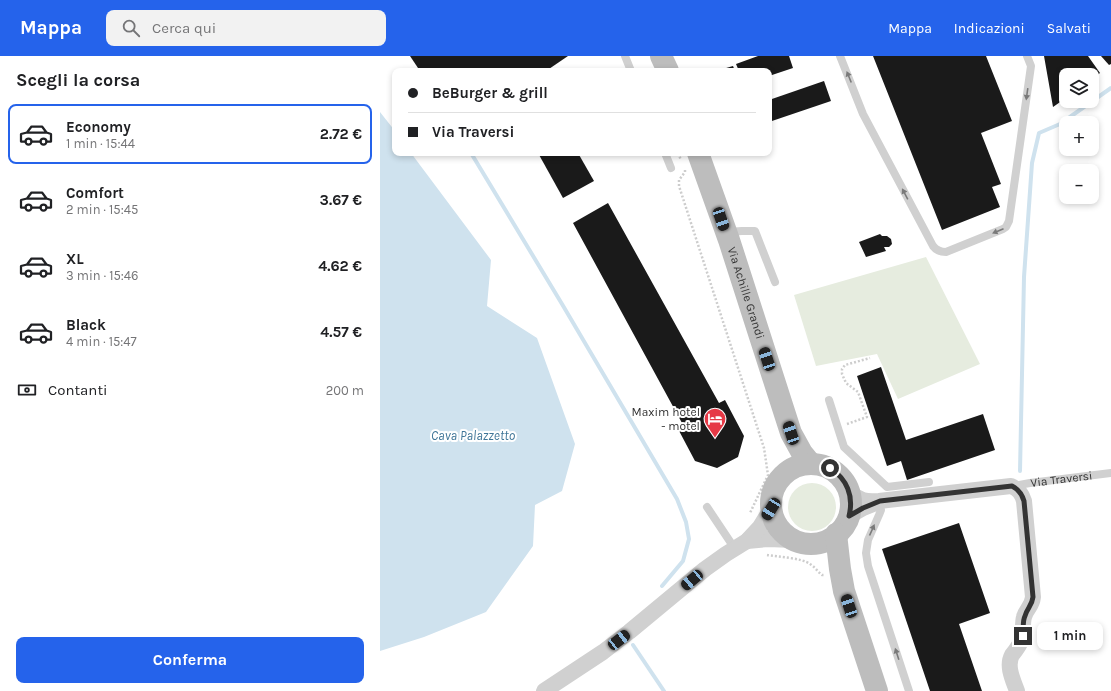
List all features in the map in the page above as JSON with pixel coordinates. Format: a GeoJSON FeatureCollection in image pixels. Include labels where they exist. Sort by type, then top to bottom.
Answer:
{"type":"FeatureCollection","features":[{"type":"Feature","properties":{"kind":"main road"},"geometry":{"type":"LineString","coordinates":[[661,56],[667,68]]}},
{"type":"Feature","properties":{"kind":"main road","name":"Via Achille Grandi"},"geometry":{"type":"LineString","coordinates":[[699,156],[726,233],[791,433],[802,453],[811,464]]}},
{"type":"Feature","properties":{"kind":"main road","name":"Via Achille Grandi"},"geometry":{"type":"LineString","coordinates":[[790,470],[792,454],[791,433]]}},
{"type":"Feature","properties":{"kind":"main road"},"geometry":{"type":"LineString","coordinates":[[803,542],[826,541],[846,524],[849,516],[851,506],[850,492],[844,480],[834,471],[823,465],[800,465],[781,477],[771,498],[771,509],[778,526],[784,534],[803,542],[827,560],[844,591]]}},
{"type":"Feature","properties":{"kind":"main road"},"geometry":{"type":"LineString","coordinates":[[836,534],[844,591],[877,691]]}},
{"type":"Feature","properties":{"kind":"street","name":"Via Traversi"},"geometry":{"type":"LineString","coordinates":[[880,501],[1012,486],[1020,492],[1024,501],[1033,597],[1024,617],[1022,641],[1009,663],[1017,691]]}},
{"type":"Feature","properties":{"kind":"street"},"geometry":{"type":"LineString","coordinates":[[850,492],[866,502],[880,501]]}},
{"type":"Feature","properties":{"kind":"street"},"geometry":{"type":"LineString","coordinates":[[849,516],[880,501]]}},
{"type":"Feature","properties":{"kind":"street"},"geometry":{"type":"LineString","coordinates":[[544,691],[619,640],[705,569],[741,545],[760,527],[771,509]]}},
{"type":"Feature","properties":{"kind":"street"},"geometry":{"type":"LineString","coordinates":[[741,545],[768,539],[803,542]]}},
{"type":"Feature","properties":{"kind":"lane"},"geometry":{"type":"LineString","coordinates":[[625,56],[630,68]]}},
{"type":"Feature","properties":{"kind":"lane"},"geometry":{"type":"LineString","coordinates":[[840,56],[867,121],[932,246],[942,252],[946,252],[1003,229],[1009,221],[1031,66],[1027,56]]}},
{"type":"Feature","properties":{"kind":"lane"},"geometry":{"type":"LineString","coordinates":[[666,156],[671,168]]}},
{"type":"Feature","properties":{"kind":"lane"},"geometry":{"type":"LineString","coordinates":[[726,233],[755,231],[774,282]]}},
{"type":"Feature","properties":{"kind":"lane"},"geometry":{"type":"LineString","coordinates":[[829,400],[844,447],[887,487],[929,482]]}},
{"type":"Feature","properties":{"kind":"lane","name":"Via Traversi"},"geometry":{"type":"LineString","coordinates":[[1012,486],[1111,474]]}},
{"type":"Feature","properties":{"kind":"lane"},"geometry":{"type":"LineString","coordinates":[[880,501],[881,510],[868,540],[866,553],[868,566],[909,691]]}},
{"type":"Feature","properties":{"kind":"lane"},"geometry":{"type":"LineString","coordinates":[[707,507],[741,545]]}},
{"type":"Feature","properties":{"kind":"path"},"geometry":{"type":"LineString","coordinates":[[679,156],[685,172],[679,180],[679,186],[764,448],[768,475],[748,518]]}},
{"type":"Feature","properties":{"kind":"path"},"geometry":{"type":"LineString","coordinates":[[838,428],[867,417],[858,392],[846,383],[842,374],[842,369],[845,365],[870,358]]}},
{"type":"Feature","properties":{"kind":"shaded area"},"geometry":{"type":"Polygon","coordinates":[[[926,257],[980,364],[898,399],[877,354],[816,366],[794,295],[926,257]]]}},
{"type":"Feature","properties":{"kind":"shaded area"},"geometry":{"type":"Polygon","coordinates":[[[807,483],[817,483],[826,487],[832,493],[835,498],[835,516],[826,527],[817,531],[807,531],[798,527],[792,521],[788,512],[788,502],[792,493],[798,487],[807,483]]]}},
{"type":"Feature","properties":{"kind":"water","name":"Cava Palazzetto"},"geometry":{"type":"Polygon","coordinates":[[[380,112],[392,127],[392,156],[413,156],[491,260],[487,306],[537,338],[575,444],[562,491],[535,505],[533,546],[486,612],[424,637],[380,651],[380,112]]]}},
{"type":"Feature","properties":{"kind":"building"},"geometry":{"type":"Polygon","coordinates":[[[410,56],[568,56],[550,68],[418,68],[410,56]]]}},
{"type":"Feature","properties":{"kind":"building"},"geometry":{"type":"Polygon","coordinates":[[[758,56],[789,56],[793,68],[772,75],[772,68],[738,68],[736,64],[758,56]]]}},
{"type":"Feature","properties":{"kind":"building"},"geometry":{"type":"Polygon","coordinates":[[[873,56],[986,56],[1012,121],[981,133],[1001,184],[992,187],[1000,207],[942,230],[873,56]]]}},
{"type":"Feature","properties":{"kind":"building"},"geometry":{"type":"Polygon","coordinates":[[[1044,56],[1088,56],[1096,68],[1059,68],[1059,103],[1053,107],[1044,56]]]}},
{"type":"Feature","properties":{"kind":"building"},"geometry":{"type":"Polygon","coordinates":[[[1101,56],[1111,56],[1111,64],[1109,65],[1101,56]]]}},
{"type":"Feature","properties":{"kind":"building"},"geometry":{"type":"Polygon","coordinates":[[[824,81],[831,101],[772,121],[772,99],[824,81]]]}},
{"type":"Feature","properties":{"kind":"building"},"geometry":{"type":"Polygon","coordinates":[[[540,156],[580,156],[594,181],[563,198],[540,156]]]}},
{"type":"Feature","properties":{"kind":"building"},"geometry":{"type":"Polygon","coordinates":[[[608,203],[719,403],[725,400],[744,436],[738,457],[717,468],[695,461],[677,427],[682,423],[573,223],[608,203]]]}},
{"type":"Feature","properties":{"kind":"building"},"geometry":{"type":"Polygon","coordinates":[[[880,234],[891,239],[892,244],[889,247],[884,247],[886,251],[866,257],[859,242],[880,234]]]}},
{"type":"Feature","properties":{"kind":"building"},"geometry":{"type":"Polygon","coordinates":[[[881,367],[906,440],[983,414],[995,450],[907,480],[901,461],[887,466],[857,376],[881,367]]]}},
{"type":"Feature","properties":{"kind":"building"},"geometry":{"type":"Polygon","coordinates":[[[959,523],[990,613],[959,624],[982,691],[930,691],[882,549],[959,523]]]}},
{"type":"Feature","properties":{"kind":"waterway"},"geometry":{"type":"LineString","coordinates":[[1020,471],[1024,277],[1032,163],[1039,133],[1060,124],[1111,88]]}},
{"type":"Feature","properties":{"kind":"waterway"},"geometry":{"type":"LineString","coordinates":[[473,156],[677,499],[686,522],[689,539],[683,561],[662,586]]}},
{"type":"Feature","properties":{"kind":"waterway"},"geometry":{"type":"LineString","coordinates":[[633,645],[664,691]]}},
{"type":"Feature","properties":{"kind":"place","name":"Maxim hotel - motel"},"geometry":{"type":"Point","coordinates":[715,438]}},
{"type":"Feature","properties":{"kind":"route"},"geometry":{"type":"LineString","coordinates":[[830,468],[844,480],[850,492],[851,506],[849,516],[880,501],[1012,486],[1017,489],[1024,501],[1033,597],[1024,617],[1023,636]]}}]}
